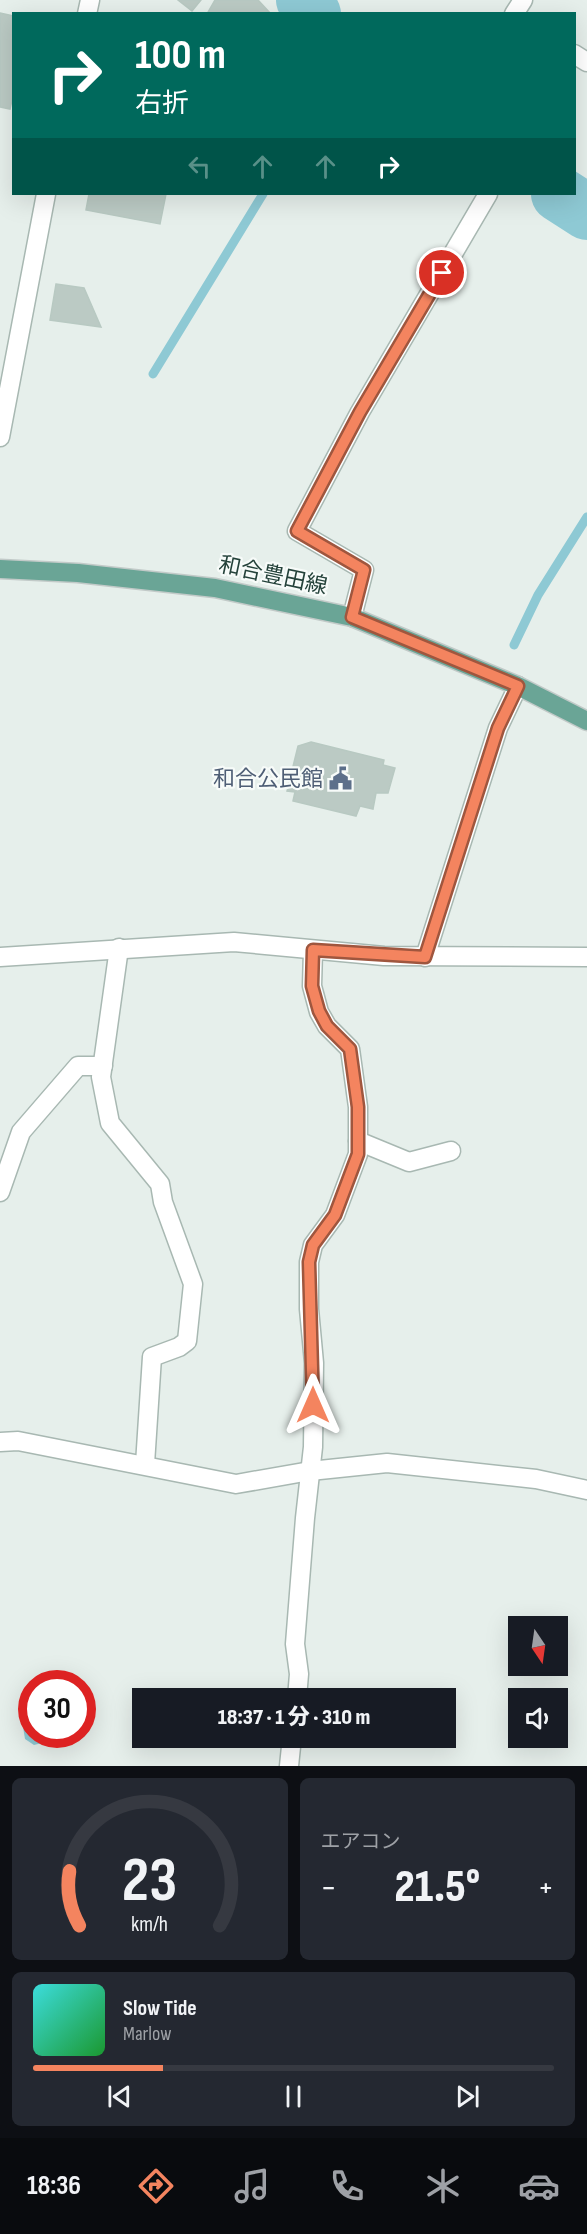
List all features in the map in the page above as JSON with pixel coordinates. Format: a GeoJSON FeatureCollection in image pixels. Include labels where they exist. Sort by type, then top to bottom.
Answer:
{"type":"FeatureCollection","features":[{"type":"Feature","properties":{"kind":"main road","name":"和合豊田線"},"geometry":{"type":"LineString","coordinates":[[0,569],[78,573],[215,588],[352,617],[518,686],[587,721]]}},
{"type":"Feature","properties":{"kind":"street"},"geometry":{"type":"LineString","coordinates":[[0,437],[46,195]]}},
{"type":"Feature","properties":{"kind":"street"},"geometry":{"type":"LineString","coordinates":[[352,617],[364,570],[297,531],[360,412],[487,195]]}},
{"type":"Feature","properties":{"kind":"street"},"geometry":{"type":"LineString","coordinates":[[425,957],[498,728],[518,686]]}},
{"type":"Feature","properties":{"kind":"street"},"geometry":{"type":"LineString","coordinates":[[0,957],[234,942],[425,957],[587,957]]}},
{"type":"Feature","properties":{"kind":"street"},"geometry":{"type":"LineString","coordinates":[[119,948],[101,1077],[110,1123],[160,1184],[163,1202],[192,1284],[187,1341],[179,1347],[152,1358],[145,1464]]}},
{"type":"Feature","properties":{"kind":"street"},"geometry":{"type":"LineString","coordinates":[[298,1688],[296,1644],[313,1447],[314,1363],[309,1309],[309,1262],[313,1245],[335,1215],[358,1154],[358,1107],[350,1049],[327,1026],[319,1011],[312,986],[313,950]]}},
{"type":"Feature","properties":{"kind":"street"},"geometry":{"type":"LineString","coordinates":[[0,1192],[21,1132],[78,1066],[103,1066]]}},
{"type":"Feature","properties":{"kind":"street"},"geometry":{"type":"LineString","coordinates":[[358,1141],[409,1162],[451,1151]]}},
{"type":"Feature","properties":{"kind":"street"},"geometry":{"type":"LineString","coordinates":[[0,1442],[18,1441],[131,1464],[145,1464],[236,1484],[310,1471],[387,1464],[417,1465],[536,1479],[587,1490]]}},
{"type":"Feature","properties":{"kind":"street"},"geometry":{"type":"LineString","coordinates":[[289,1766],[291,1748]]}},
{"type":"Feature","properties":{"kind":"building"},"geometry":{"type":"Polygon","coordinates":[[[178,0],[201,0],[192,11],[178,0]]]}},
{"type":"Feature","properties":{"kind":"building"},"geometry":{"type":"Polygon","coordinates":[[[215,0],[258,0],[269,12],[208,12],[215,0]]]}},
{"type":"Feature","properties":{"kind":"building"},"geometry":{"type":"Polygon","coordinates":[[[0,13],[12,16],[12,100],[10,109],[0,107],[0,13]]]}},
{"type":"Feature","properties":{"kind":"building"},"geometry":{"type":"Polygon","coordinates":[[[89,195],[166,195],[160,224],[86,210],[89,195]]]}},
{"type":"Feature","properties":{"kind":"building"},"geometry":{"type":"Polygon","coordinates":[[[56,284],[84,288],[101,327],[50,320],[56,284]]]}},
{"type":"Feature","properties":{"kind":"building","name":"和合公民館"},"geometry":{"type":"Polygon","coordinates":[[[311,742],[384,760],[383,765],[395,768],[388,793],[376,793],[373,809],[360,806],[356,816],[293,801],[295,792],[287,791],[298,746],[311,742]]]}},
{"type":"Feature","properties":{"kind":"waterway"},"geometry":{"type":"LineString","coordinates":[[304,0],[312,12]]}},
{"type":"Feature","properties":{"kind":"waterway"},"geometry":{"type":"LineString","coordinates":[[153,374],[262,195]]}},
{"type":"Feature","properties":{"kind":"waterway"},"geometry":{"type":"LineString","coordinates":[[561,195],[587,212]]}},
{"type":"Feature","properties":{"kind":"waterway"},"geometry":{"type":"LineString","coordinates":[[514,645],[538,595],[587,517]]}},
{"type":"Feature","properties":{"kind":"place","name":"和合公民館"},"geometry":{"type":"Point","coordinates":[341,779]}},
{"type":"Feature","properties":{"kind":"route"},"geometry":{"type":"LineString","coordinates":[[313,1405],[314,1363],[309,1309],[309,1262],[313,1245],[335,1215],[358,1154],[358,1107],[350,1049],[327,1026],[319,1011],[312,986],[313,950],[425,957],[498,728],[518,686],[352,617],[364,570],[297,531],[360,412],[442,273]]}}]}
